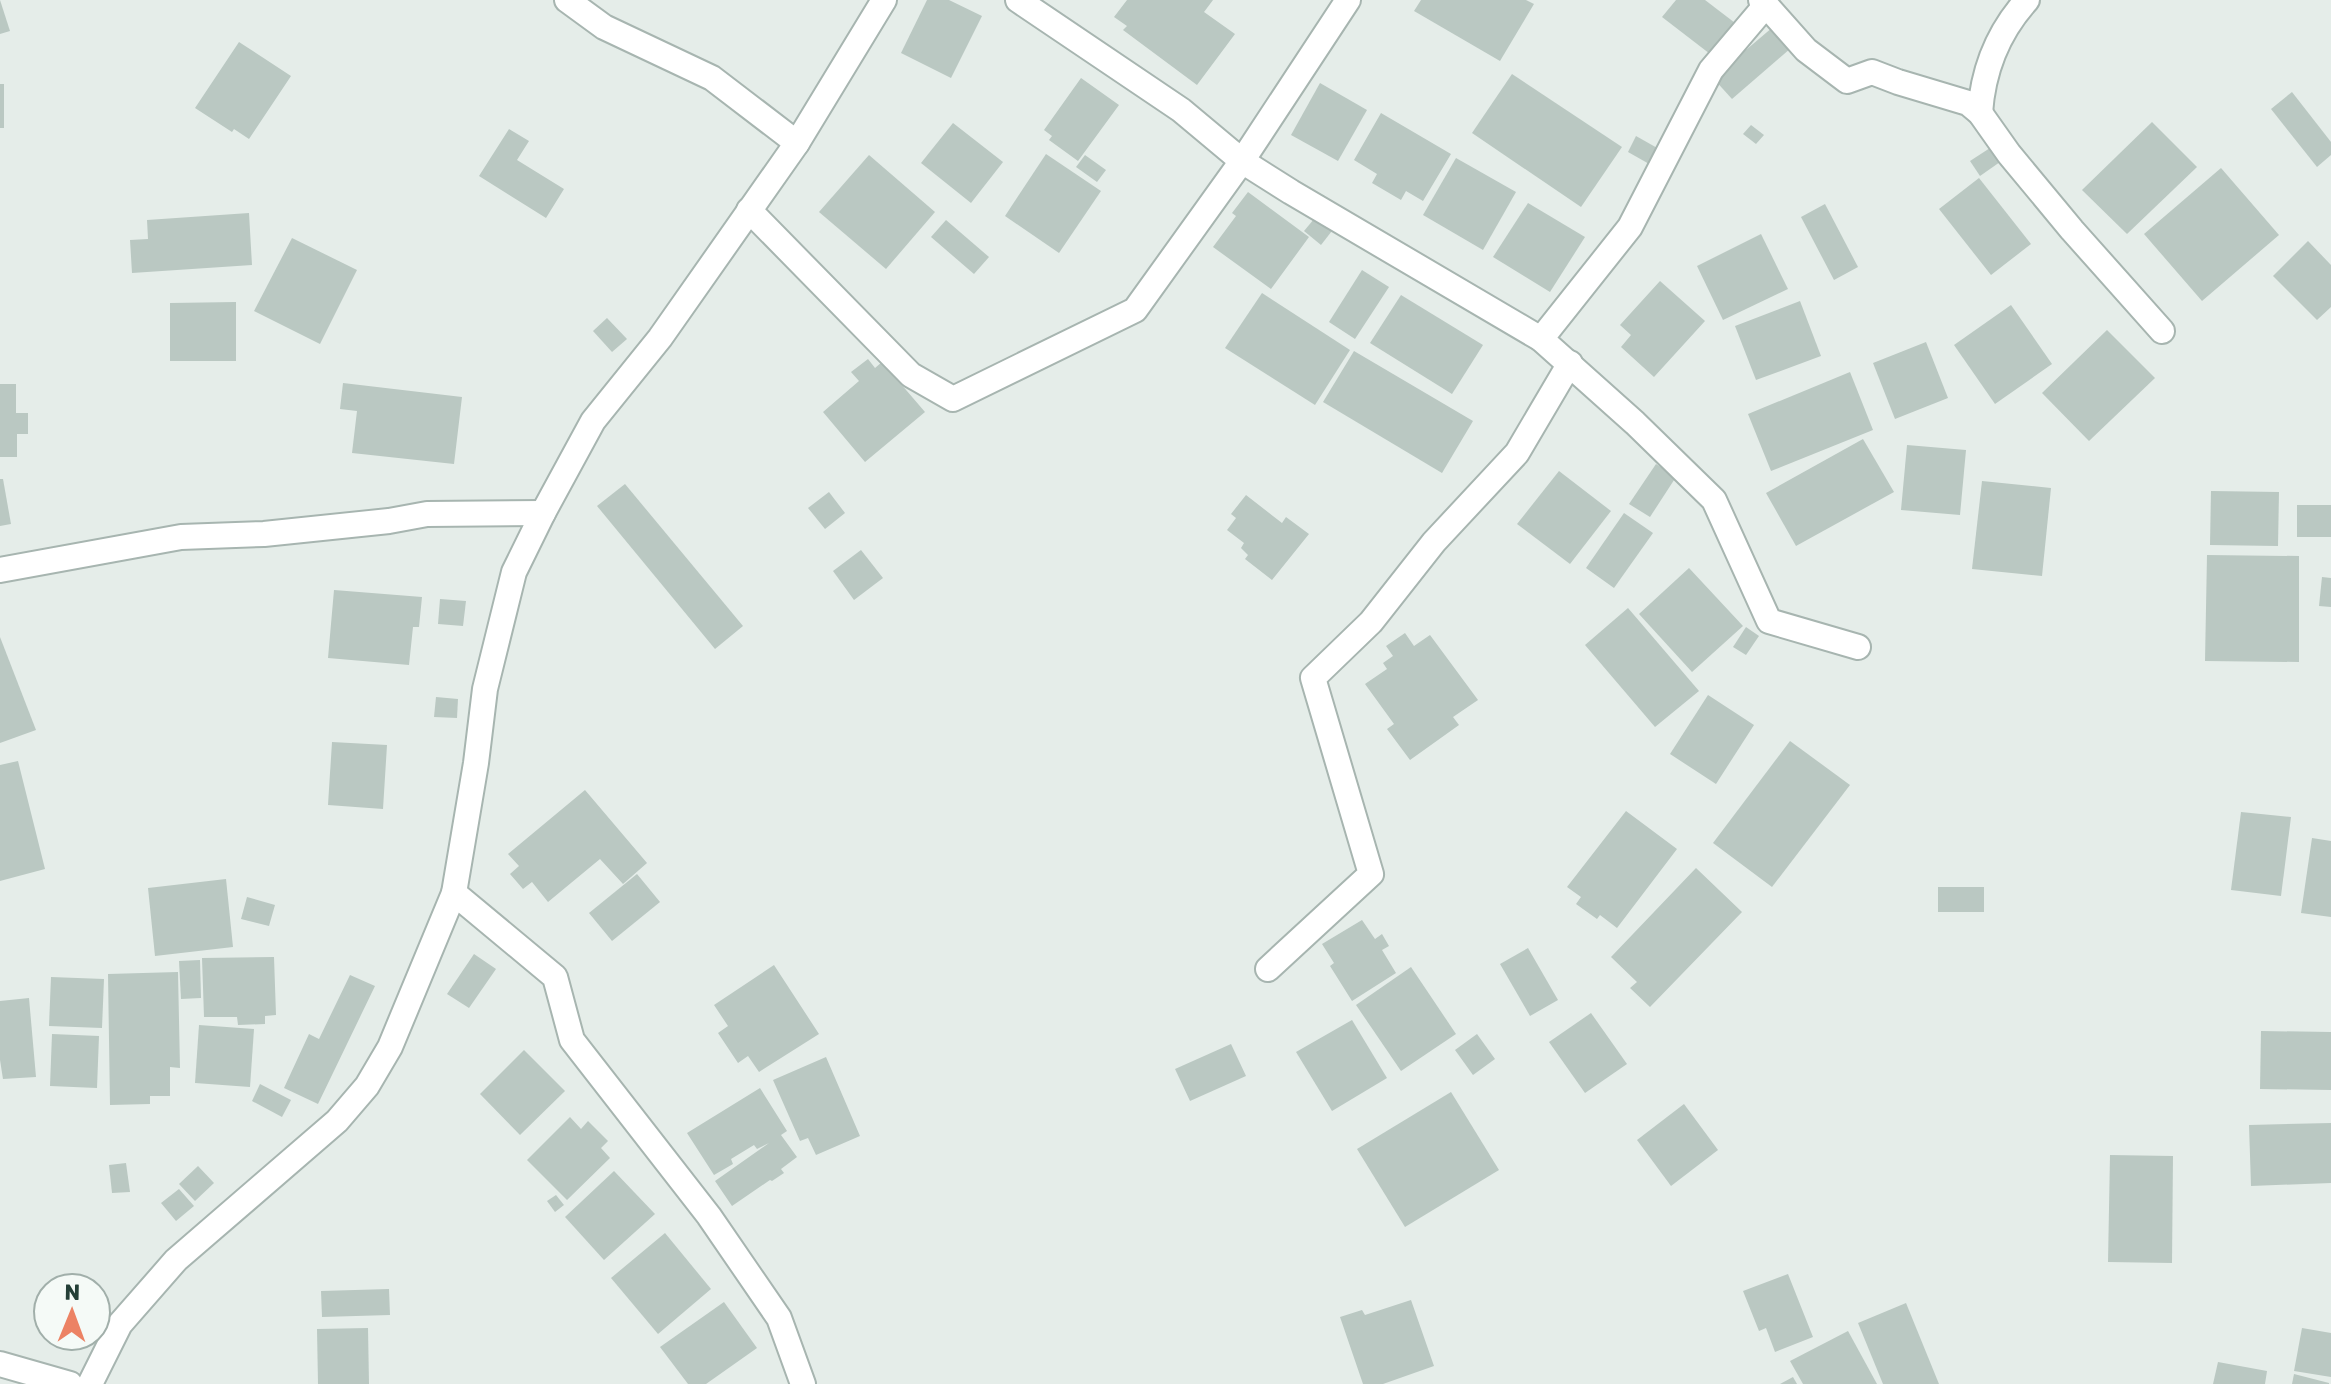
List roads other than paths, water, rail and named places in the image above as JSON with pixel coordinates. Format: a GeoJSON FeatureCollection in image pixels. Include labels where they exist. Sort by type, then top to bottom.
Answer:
{"type":"FeatureCollection","features":[{"type":"Feature","properties":{"kind":"street"},"geometry":{"type":"LineString","coordinates":[[567,0],[604,27],[712,78],[797,143]]}},
{"type":"Feature","properties":{"kind":"street"},"geometry":{"type":"LineString","coordinates":[[90,1384],[120,1324],[176,1260],[337,1121],[367,1086],[390,1047],[454,893],[485,689],[514,572],[593,421],[660,338],[797,143],[884,0]]}},
{"type":"Feature","properties":{"kind":"street"},"geometry":{"type":"LineString","coordinates":[[1018,0],[1181,110],[1242,161],[1541,339],[1714,500],[1769,621],[1858,647]]}},
{"type":"Feature","properties":{"kind":"street"},"geometry":{"type":"LineString","coordinates":[[749,210],[911,375],[953,399],[1135,310],[1242,161],[1348,0]]}},
{"type":"Feature","properties":{"kind":"street"},"geometry":{"type":"LineString","coordinates":[[1980,113],[1982,90],[1995,46],[2027,0]]}},
{"type":"Feature","properties":{"kind":"street"},"geometry":{"type":"LineString","coordinates":[[1541,339],[1630,227],[1711,70],[1764,2],[1806,50],[1847,81],[1872,72],[1968,103],[1980,113],[2009,154],[2072,230],[2162,331]]}},
{"type":"Feature","properties":{"kind":"street"},"geometry":{"type":"LineString","coordinates":[[1268,969],[1371,874],[1313,678],[1371,622],[1434,542],[1517,453],[1570,363]]}},
{"type":"Feature","properties":{"kind":"street"},"geometry":{"type":"LineString","coordinates":[[0,570],[181,537],[280,533],[427,514],[543,513]]}},
{"type":"Feature","properties":{"kind":"street"},"geometry":{"type":"LineString","coordinates":[[454,893],[555,977],[572,1040],[709,1216],[779,1318],[803,1384]]}},
{"type":"Feature","properties":{"kind":"street"},"geometry":{"type":"LineString","coordinates":[[0,1364],[70,1384]]}}]}
